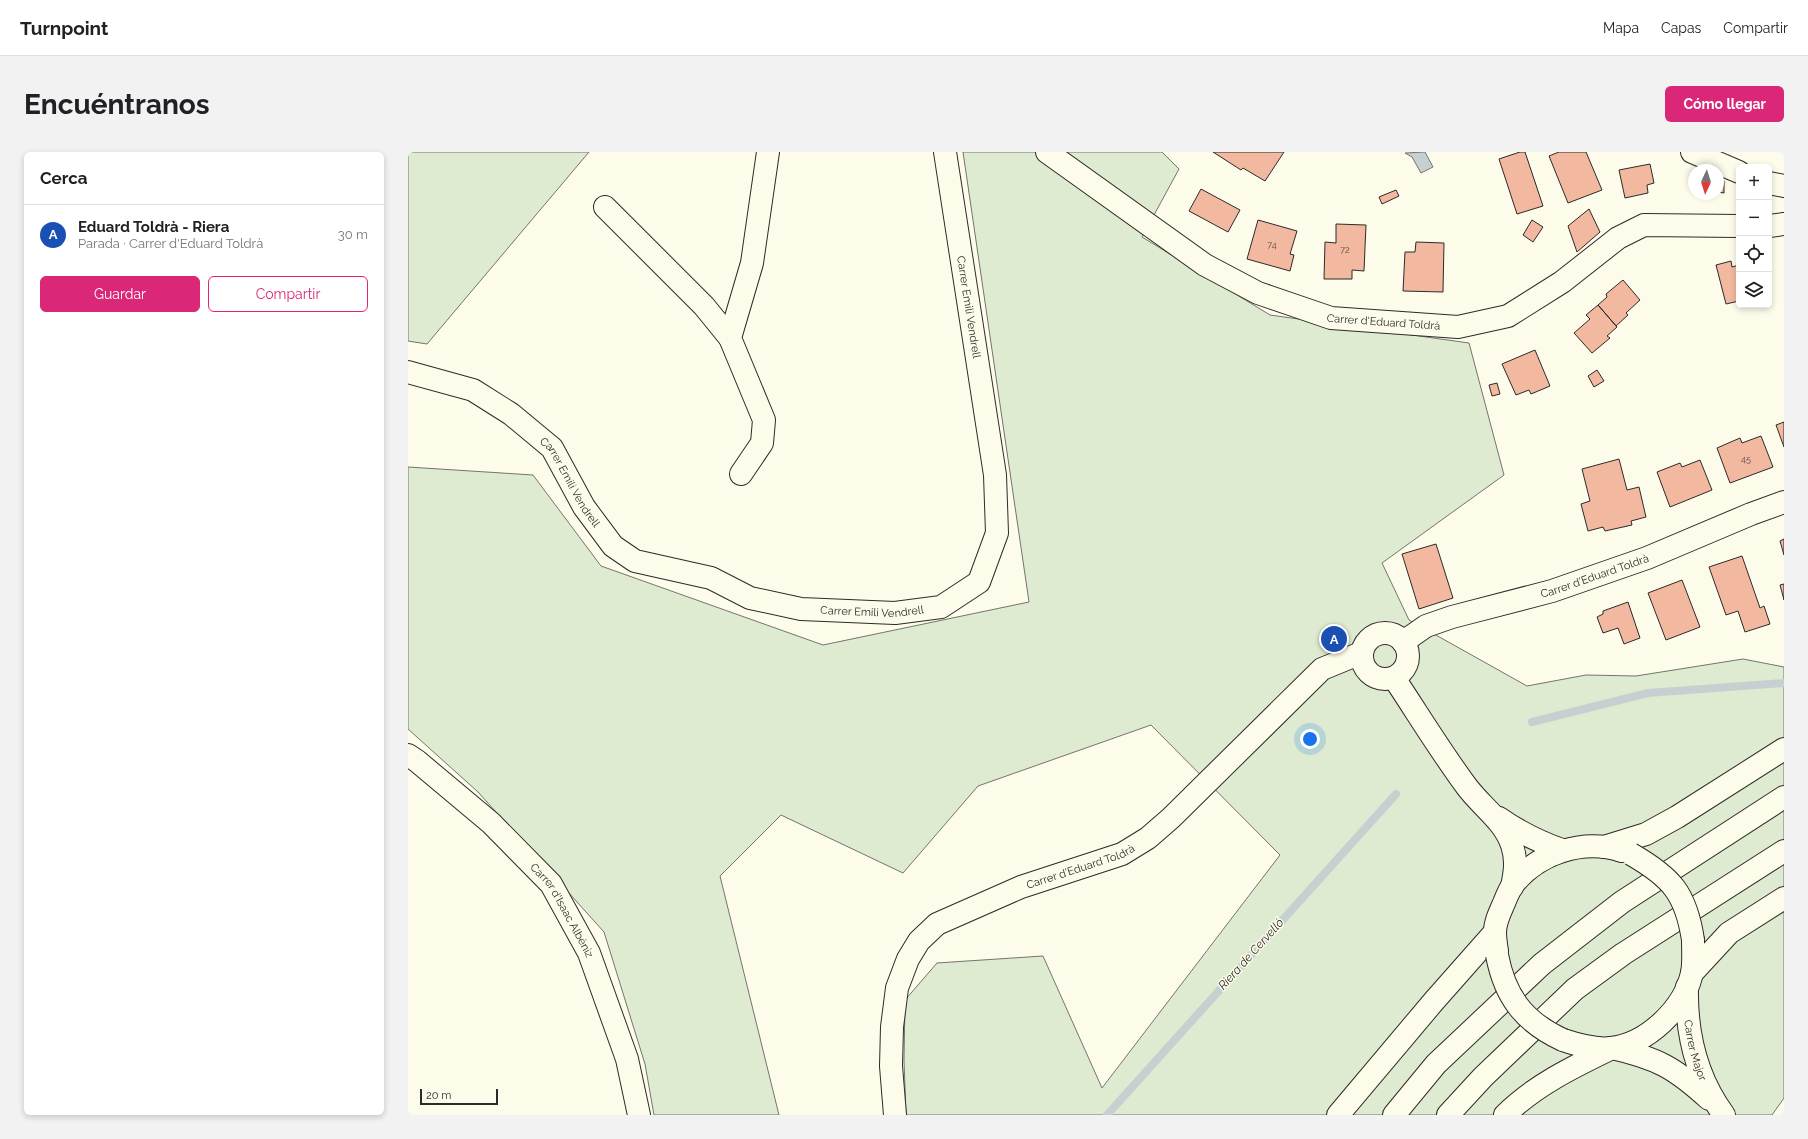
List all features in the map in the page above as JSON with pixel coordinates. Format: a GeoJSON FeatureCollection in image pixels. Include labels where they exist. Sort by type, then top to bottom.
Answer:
{"type":"FeatureCollection","features":[{"type":"Feature","properties":{"kind":"main road"},"geometry":{"type":"LineString","coordinates":[[730,338],[752,263],[768,152]]}},
{"type":"Feature","properties":{"kind":"main road","name":"Carrer Emili Vendrell"},"geometry":{"type":"LineString","coordinates":[[408,372],[473,390],[511,414],[552,448],[584,507],[613,546],[635,561],[711,578],[750,598],[801,609],[895,612],[941,607],[979,582],[997,533],[995,475],[945,152]]}},
{"type":"Feature","properties":{"kind":"main road","name":"Carrer d'Eduard Toldrà"},"geometry":{"type":"LineString","coordinates":[[1047,152],[1204,266],[1258,293],[1330,318],[1458,327],[1500,318],[1508,316],[1562,282],[1618,238],[1644,224],[1736,226]]}},
{"type":"Feature","properties":{"kind":"main road"},"geometry":{"type":"LineString","coordinates":[[1692,152],[1736,171]]}},
{"type":"Feature","properties":{"kind":"main road"},"geometry":{"type":"LineString","coordinates":[[1772,184],[1784,186]]}},
{"type":"Feature","properties":{"kind":"main road"},"geometry":{"type":"LineString","coordinates":[[605,207],[704,306],[730,338],[764,420],[762,444],[741,474]]}},
{"type":"Feature","properties":{"kind":"main road"},"geometry":{"type":"LineString","coordinates":[[1772,226],[1784,224]]}},
{"type":"Feature","properties":{"kind":"main road","name":"Carrer d'Eduard Toldrà"},"geometry":{"type":"LineString","coordinates":[[1403,642],[1426,626],[1452,617],[1552,591],[1640,561],[1751,514],[1784,502]]}},
{"type":"Feature","properties":{"kind":"main road"},"geometry":{"type":"LineString","coordinates":[[1391,633],[1403,642],[1407,649],[1408,660],[1405,668],[1394,678],[1386,680],[1378,679],[1369,674],[1362,662],[1361,653],[1364,644],[1377,634],[1391,633]]}},
{"type":"Feature","properties":{"kind":"main road","name":"Carrer d'Eduard Toldrà"},"geometry":{"type":"LineString","coordinates":[[895,1115],[891,1066],[892,1027],[897,988],[908,959],[919,941],[937,924],[1021,887],[1122,854],[1148,838],[1171,818],[1322,669],[1361,653]]}},
{"type":"Feature","properties":{"kind":"main road"},"geometry":{"type":"LineString","coordinates":[[1394,678],[1468,788],[1504,828],[1512,844],[1516,858],[1516,870],[1512,887],[1499,913],[1495,932],[1497,955],[1501,974],[1509,994],[1520,1009],[1536,1024],[1549,1033],[1563,1040],[1591,1048],[1612,1048]]}},
{"type":"Feature","properties":{"kind":"main road"},"geometry":{"type":"LineString","coordinates":[[1512,887],[1528,870],[1544,859],[1562,850],[1585,846],[1604,847],[1646,834],[1784,749]]}},
{"type":"Feature","properties":{"kind":"main road","name":"Carrer d'Isaac Albéniz"},"geometry":{"type":"LineString","coordinates":[[408,755],[491,823],[551,884],[589,953],[627,1059],[639,1115]]}},
{"type":"Feature","properties":{"kind":"main road"},"geometry":{"type":"LineString","coordinates":[[1394,1115],[1436,1064],[1542,964],[1622,902],[1784,798]]}},
{"type":"Feature","properties":{"kind":"main road"},"geometry":{"type":"LineString","coordinates":[[1491,813],[1516,830],[1535,840],[1562,850]]}},
{"type":"Feature","properties":{"kind":"main road","name":"Carrer Major"},"geometry":{"type":"LineString","coordinates":[[1604,847],[1631,854],[1659,872],[1682,897],[1690,919],[1692,940],[1687,1014],[1692,1048],[1699,1071],[1721,1111]]}},
{"type":"Feature","properties":{"kind":"main road"},"geometry":{"type":"LineString","coordinates":[[1448,1115],[1483,1077],[1575,989],[1623,954],[1784,851]]}},
{"type":"Feature","properties":{"kind":"main road"},"geometry":{"type":"LineString","coordinates":[[1505,1115],[1527,1096],[1551,1079],[1612,1048],[1636,1040],[1657,1028],[1673,1010],[1690,980],[1729,933],[1784,898]]}},
{"type":"Feature","properties":{"kind":"main road"},"geometry":{"type":"LineString","coordinates":[[1338,1115],[1434,1001],[1495,932]]}},
{"type":"Feature","properties":{"kind":"main road","name":"Carrer Major"},"geometry":{"type":"LineString","coordinates":[[1612,1048],[1652,1059],[1672,1069],[1691,1083],[1721,1111]]}},
{"type":"Feature","properties":{"kind":"green space"},"geometry":{"type":"Polygon","coordinates":[[[408,152],[589,152],[427,344],[408,341],[408,152]]]}},
{"type":"Feature","properties":{"kind":"green space"},"geometry":{"type":"Polygon","coordinates":[[[963,152],[1162,152],[1179,169],[1142,237],[1270,315],[1469,343],[1504,475],[1382,563],[1409,620],[1527,686],[1586,675],[1636,676],[1743,659],[1784,667],[1784,1098],[1772,1115],[906,1115],[904,1060],[905,1000],[937,963],[1043,956],[1102,1088],[1280,855],[1151,725],[978,786],[903,873],[781,815],[720,876],[779,1115],[654,1115],[645,1064],[604,932],[478,792],[408,729],[408,467],[533,475],[601,566],[823,645],[1029,602],[963,152]]]}},
{"type":"Feature","properties":{"kind":"shaded area"},"geometry":{"type":"Polygon","coordinates":[[[1425,152],[1433,167],[1421,173],[1412,157],[1405,153],[1425,152]]]}},
{"type":"Feature","properties":{"kind":"building"},"geometry":{"type":"Polygon","coordinates":[[[1213,152],[1284,152],[1265,181],[1243,168],[1241,170],[1213,152]]]}},
{"type":"Feature","properties":{"kind":"building"},"geometry":{"type":"Polygon","coordinates":[[[1520,152],[1525,152],[1543,206],[1517,214],[1499,159],[1520,152]]]}},
{"type":"Feature","properties":{"kind":"building"},"geometry":{"type":"Polygon","coordinates":[[[1559,152],[1586,152],[1602,190],[1568,203],[1549,156],[1559,152]]]}},
{"type":"Feature","properties":{"kind":"building"},"geometry":{"type":"Polygon","coordinates":[[[1650,164],[1654,183],[1647,185],[1648,193],[1625,198],[1619,170],[1650,164]]]}},
{"type":"Feature","properties":{"kind":"building"},"geometry":{"type":"Polygon","coordinates":[[[1201,189],[1240,210],[1228,232],[1189,211],[1201,189]]]}},
{"type":"Feature","properties":{"kind":"building"},"geometry":{"type":"Polygon","coordinates":[[[1396,190],[1399,196],[1382,204],[1379,197],[1396,190]]]}},
{"type":"Feature","properties":{"kind":"building"},"geometry":{"type":"Polygon","coordinates":[[[1589,209],[1600,232],[1577,252],[1568,226],[1589,209]]]}},
{"type":"Feature","properties":{"kind":"building"},"geometry":{"type":"Polygon","coordinates":[[[1258,220],[1297,231],[1290,254],[1294,255],[1290,271],[1247,259],[1258,220]]]}},
{"type":"Feature","properties":{"kind":"building"},"geometry":{"type":"Polygon","coordinates":[[[1532,220],[1543,227],[1533,242],[1523,235],[1532,220]]]}},
{"type":"Feature","properties":{"kind":"building"},"geometry":{"type":"Polygon","coordinates":[[[1336,224],[1366,225],[1364,271],[1352,270],[1352,279],[1324,279],[1325,242],[1336,243],[1336,224]]]}},
{"type":"Feature","properties":{"kind":"building"},"geometry":{"type":"Polygon","coordinates":[[[1416,242],[1444,243],[1443,292],[1403,291],[1405,252],[1415,252],[1416,242]]]}},
{"type":"Feature","properties":{"kind":"building"},"geometry":{"type":"Polygon","coordinates":[[[1731,261],[1732,267],[1736,266],[1736,302],[1726,304],[1716,265],[1731,261]]]}},
{"type":"Feature","properties":{"kind":"building"},"geometry":{"type":"Polygon","coordinates":[[[1623,280],[1640,300],[1626,313],[1628,315],[1616,326],[1598,305],[1607,297],[1606,294],[1623,280]]]}},
{"type":"Feature","properties":{"kind":"building"},"geometry":{"type":"Polygon","coordinates":[[[1598,305],[1617,327],[1607,336],[1610,338],[1592,353],[1574,333],[1590,319],[1586,315],[1598,305]]]}},
{"type":"Feature","properties":{"kind":"building"},"geometry":{"type":"Polygon","coordinates":[[[1535,350],[1550,386],[1531,394],[1529,390],[1516,395],[1502,364],[1535,350]]]}},
{"type":"Feature","properties":{"kind":"building"},"geometry":{"type":"Polygon","coordinates":[[[1597,370],[1604,381],[1594,387],[1588,376],[1597,370]]]}},
{"type":"Feature","properties":{"kind":"building"},"geometry":{"type":"Polygon","coordinates":[[[1497,383],[1500,394],[1492,396],[1489,385],[1497,383]]]}},
{"type":"Feature","properties":{"kind":"building"},"geometry":{"type":"Polygon","coordinates":[[[1784,422],[1784,447],[1776,425],[1784,422]]]}},
{"type":"Feature","properties":{"kind":"building"},"geometry":{"type":"Polygon","coordinates":[[[1761,436],[1773,467],[1730,483],[1717,448],[1740,438],[1742,443],[1761,436]]]}},
{"type":"Feature","properties":{"kind":"building"},"geometry":{"type":"Polygon","coordinates":[[[1619,459],[1627,490],[1639,487],[1646,517],[1631,521],[1632,525],[1605,531],[1603,527],[1588,531],[1581,504],[1590,501],[1582,469],[1619,459]]]}},
{"type":"Feature","properties":{"kind":"building"},"geometry":{"type":"Polygon","coordinates":[[[1700,460],[1712,490],[1670,507],[1657,472],[1680,463],[1682,467],[1700,460]]]}},
{"type":"Feature","properties":{"kind":"building"},"geometry":{"type":"Polygon","coordinates":[[[1784,539],[1784,555],[1780,541],[1784,539]]]}},
{"type":"Feature","properties":{"kind":"building"},"geometry":{"type":"Polygon","coordinates":[[[1436,544],[1453,598],[1419,609],[1402,554],[1436,544]]]}},
{"type":"Feature","properties":{"kind":"building"},"geometry":{"type":"Polygon","coordinates":[[[1742,556],[1760,608],[1764,606],[1770,624],[1745,632],[1738,611],[1726,615],[1709,567],[1742,556]]]}},
{"type":"Feature","properties":{"kind":"building"},"geometry":{"type":"Polygon","coordinates":[[[1682,580],[1700,627],[1666,640],[1648,593],[1682,580]]]}},
{"type":"Feature","properties":{"kind":"building"},"geometry":{"type":"Polygon","coordinates":[[[1784,584],[1784,600],[1780,585],[1784,584]]]}},
{"type":"Feature","properties":{"kind":"building"},"geometry":{"type":"Polygon","coordinates":[[[1628,602],[1640,638],[1624,644],[1618,628],[1603,633],[1597,617],[1603,614],[1603,611],[1628,602]]]}},
{"type":"Feature","properties":{"kind":"waterway"},"geometry":{"type":"LineString","coordinates":[[1532,722],[1648,693],[1784,683]]}},
{"type":"Feature","properties":{"kind":"waterway","name":"Riera de Cervelló"},"geometry":{"type":"LineString","coordinates":[[1107,1115],[1396,794]]}},
{"type":"Feature","properties":{"kind":"place","name":"Eduard Toldrà - Riera"},"geometry":{"type":"Point","coordinates":[1334,639]}}]}
